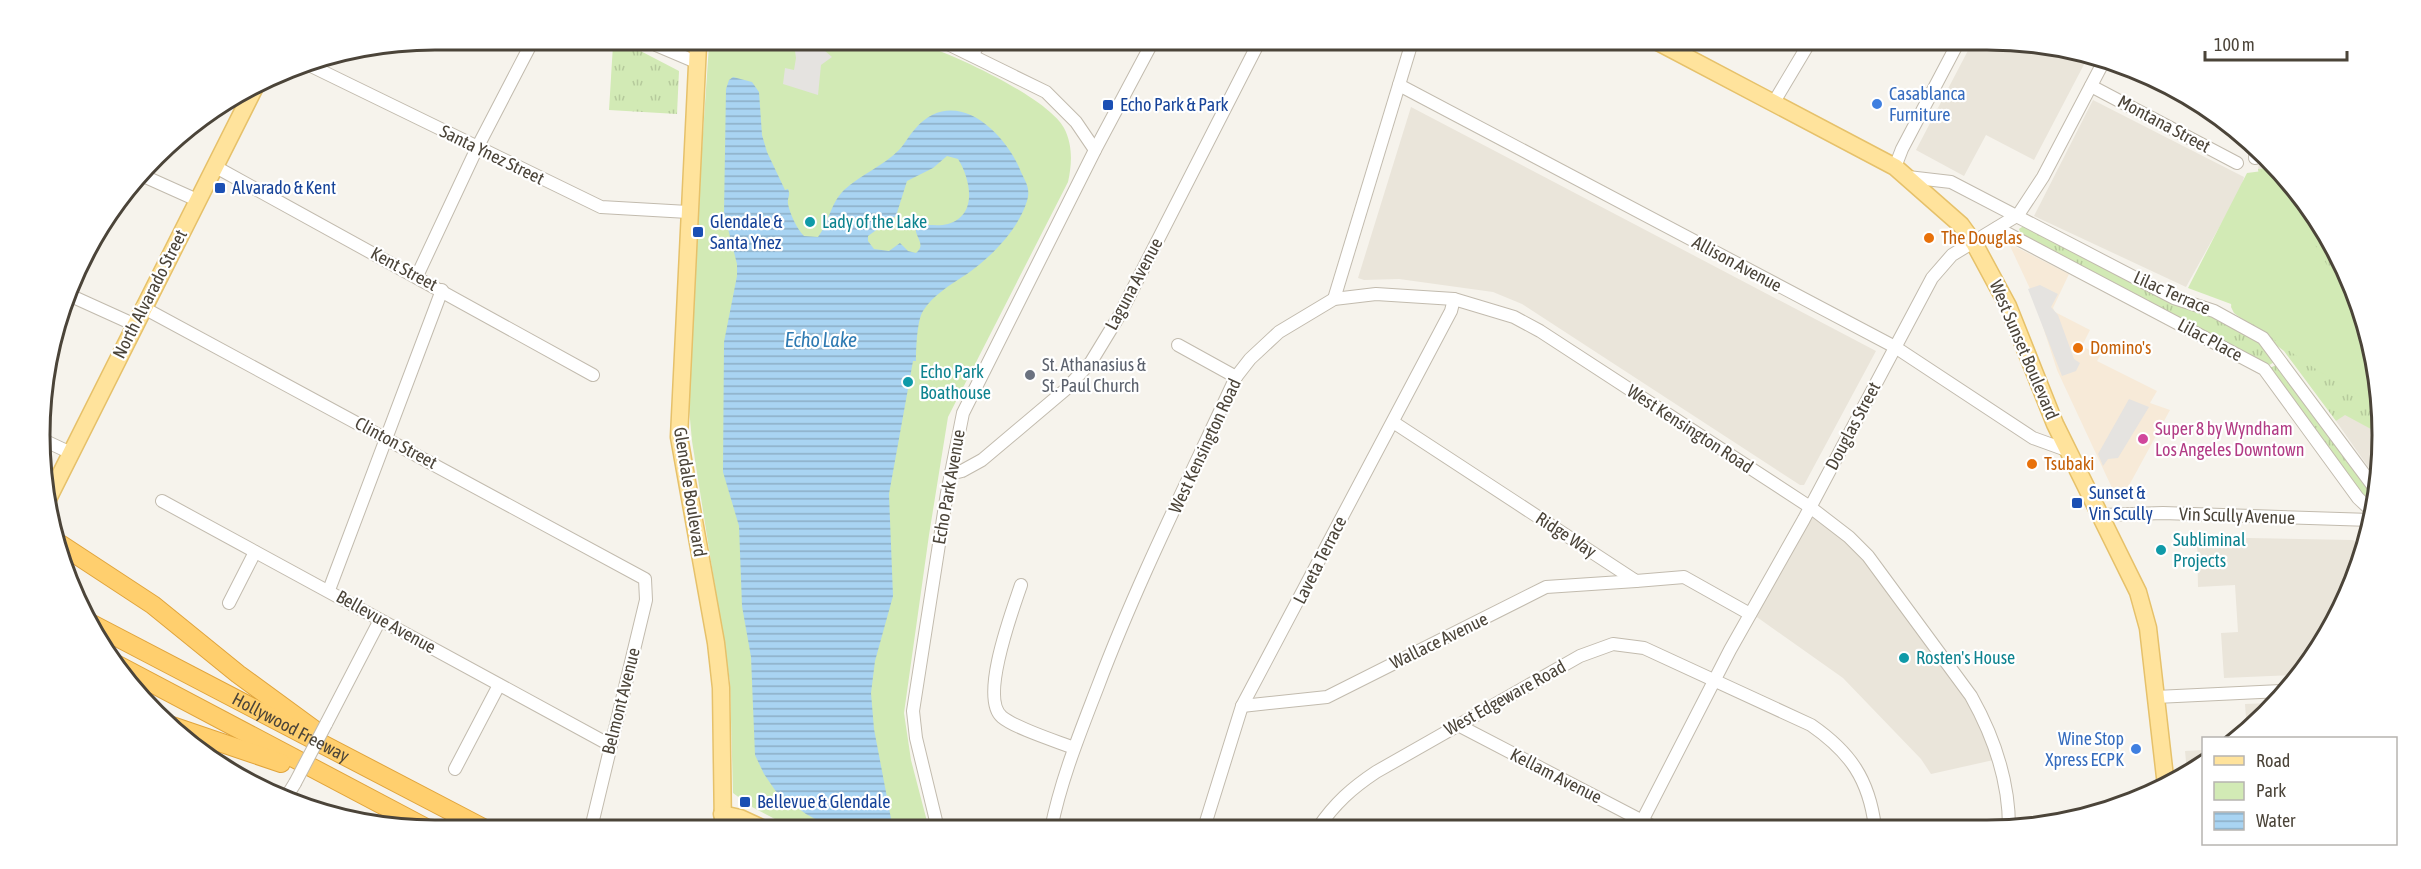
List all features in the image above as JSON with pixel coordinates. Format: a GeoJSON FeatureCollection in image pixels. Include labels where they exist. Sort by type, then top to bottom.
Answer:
{"type":"FeatureCollection","features":[{"type":"Feature","properties":{"kind":"highway"},"geometry":{"type":"LineString","coordinates":[[67,549],[153,605],[254,686],[374,773]]}},
{"type":"Feature","properties":{"kind":"highway","name":"Hollywood Freeway"},"geometry":{"type":"LineString","coordinates":[[103,630],[468,820]]}},
{"type":"Feature","properties":{"kind":"highway","name":"Hollywood Freeway"},"geometry":{"type":"LineString","coordinates":[[132,673],[404,818]]}},
{"type":"Feature","properties":{"kind":"highway"},"geometry":{"type":"LineString","coordinates":[[190,731],[247,749],[369,799]]}},
{"type":"Feature","properties":{"kind":"main road","name":"Glendale Boulevard"},"geometry":{"type":"LineString","coordinates":[[697,50],[679,437],[716,643],[723,707],[723,820]]}},
{"type":"Feature","properties":{"kind":"main road","name":"West Sunset Boulevard"},"geometry":{"type":"LineString","coordinates":[[1673,50],[1902,172],[1961,225],[1974,243],[2008,306],[2041,395],[2102,515],[2143,608],[2165,776]]}},
{"type":"Feature","properties":{"kind":"main road","name":"North Alvarado Street"},"geometry":{"type":"LineString","coordinates":[[53,488],[133,324],[250,97]]}},
{"type":"Feature","properties":{"kind":"street"},"geometry":{"type":"LineString","coordinates":[[417,276],[477,148],[528,50]]}},
{"type":"Feature","properties":{"kind":"street"},"geometry":{"type":"LineString","coordinates":[[668,50],[696,62]]}},
{"type":"Feature","properties":{"kind":"street"},"geometry":{"type":"LineString","coordinates":[[960,50],[1046,92],[1076,122],[1095,150]]}},
{"type":"Feature","properties":{"kind":"street"},"geometry":{"type":"LineString","coordinates":[[972,56],[976,50]]}},
{"type":"Feature","properties":{"kind":"street","name":"Echo Park Avenue"},"geometry":{"type":"LineString","coordinates":[[936,820],[916,738],[913,711],[959,427],[969,397],[1148,50]]}},
{"type":"Feature","properties":{"kind":"street","name":"Laguna Avenue"},"geometry":{"type":"LineString","coordinates":[[950,474],[962,471],[982,460],[1065,390],[1092,362],[1119,316],[1255,50]]}},
{"type":"Feature","properties":{"kind":"street"},"geometry":{"type":"LineString","coordinates":[[1334,299],[1346,250],[1410,50]]}},
{"type":"Feature","properties":{"kind":"street"},"geometry":{"type":"LineString","coordinates":[[1774,102],[1805,50]]}},
{"type":"Feature","properties":{"kind":"street"},"geometry":{"type":"LineString","coordinates":[[1902,172],[1902,149],[1954,50]]}},
{"type":"Feature","properties":{"kind":"street","name":"Douglas Street"},"geometry":{"type":"LineString","coordinates":[[1642,820],[1750,614],[1941,266],[1952,255],[2018,215],[2043,177],[2101,67]]}},
{"type":"Feature","properties":{"kind":"street","name":"Santa Ynez Street"},"geometry":{"type":"LineString","coordinates":[[316,69],[601,207],[688,212]]}},
{"type":"Feature","properties":{"kind":"street","name":"Allison Avenue"},"geometry":{"type":"LineString","coordinates":[[1399,86],[1895,347],[2033,438],[2068,451]]}},
{"type":"Feature","properties":{"kind":"street","name":"Montana Street"},"geometry":{"type":"LineString","coordinates":[[2091,86],[2237,163]]}},
{"type":"Feature","properties":{"kind":"street","name":"Kent Street"},"geometry":{"type":"LineString","coordinates":[[214,166],[593,375]]}},
{"type":"Feature","properties":{"kind":"street","name":"Lilac Terrace"},"geometry":{"type":"LineString","coordinates":[[1902,172],[1951,182],[2174,298],[2214,311],[2263,338],[2369,480]]}},
{"type":"Feature","properties":{"kind":"street"},"geometry":{"type":"LineString","coordinates":[[148,178],[197,201]]}},
{"type":"Feature","properties":{"kind":"street","name":"Lilac Place"},"geometry":{"type":"LineString","coordinates":[[1997,228],[2264,369],[2365,504]]}},
{"type":"Feature","properties":{"kind":"street"},"geometry":{"type":"LineString","coordinates":[[329,590],[442,290]]}},
{"type":"Feature","properties":{"kind":"street","name":"West Kensington Road"},"geometry":{"type":"LineString","coordinates":[[1053,820],[1057,797],[1074,748],[1123,621],[1236,377],[1250,358],[1279,332],[1334,299],[1376,294],[1454,299],[1514,317],[1540,331],[1810,507],[1849,537],[1868,556],[1971,696],[1995,747],[2005,784],[2008,819]]}},
{"type":"Feature","properties":{"kind":"street"},"geometry":{"type":"LineString","coordinates":[[75,298],[133,324]]}},
{"type":"Feature","properties":{"kind":"street","name":"Laveta Terrace"},"geometry":{"type":"LineString","coordinates":[[1206,820],[1242,706],[1451,311],[1454,299]]}},
{"type":"Feature","properties":{"kind":"street","name":"Clinton Street"},"geometry":{"type":"LineString","coordinates":[[142,307],[634,571],[646,583]]}},
{"type":"Feature","properties":{"kind":"street"},"geometry":{"type":"LineString","coordinates":[[1178,345],[1236,377]]}},
{"type":"Feature","properties":{"kind":"street","name":"Ridge Way"},"geometry":{"type":"LineString","coordinates":[[1393,422],[1636,581]]}},
{"type":"Feature","properties":{"kind":"street"},"geometry":{"type":"LineString","coordinates":[[50,444],[71,453]]}},
{"type":"Feature","properties":{"kind":"street","name":"Bellevue Avenue"},"geometry":{"type":"LineString","coordinates":[[162,501],[610,745]]}},
{"type":"Feature","properties":{"kind":"street","name":"Vin Scully Avenue"},"geometry":{"type":"LineString","coordinates":[[2102,515],[2163,513],[2362,520]]}},
{"type":"Feature","properties":{"kind":"street"},"geometry":{"type":"LineString","coordinates":[[229,603],[255,552]]}},
{"type":"Feature","properties":{"kind":"street"},"geometry":{"type":"LineString","coordinates":[[1636,581],[1684,577],[1750,614]]}},
{"type":"Feature","properties":{"kind":"street","name":"Wallace Avenue"},"geometry":{"type":"LineString","coordinates":[[1242,706],[1327,697],[1546,587],[1636,581]]}},
{"type":"Feature","properties":{"kind":"street","name":"Belmont Avenue"},"geometry":{"type":"LineString","coordinates":[[593,820],[646,600],[646,583]]}},
{"type":"Feature","properties":{"kind":"street"},"geometry":{"type":"LineString","coordinates":[[1021,585],[1002,638],[995,704],[1003,718],[1074,748]]}},
{"type":"Feature","properties":{"kind":"street"},"geometry":{"type":"LineString","coordinates":[[291,791],[380,620]]}},
{"type":"Feature","properties":{"kind":"street","name":"West Edgeware Road"},"geometry":{"type":"LineString","coordinates":[[1324,820],[1335,804],[1351,788],[1580,656],[1613,644],[1644,648],[1811,724],[1834,740],[1848,756],[1862,779],[1872,804],[1874,820]]}},
{"type":"Feature","properties":{"kind":"street"},"geometry":{"type":"LineString","coordinates":[[455,768],[499,685]]}},
{"type":"Feature","properties":{"kind":"street"},"geometry":{"type":"LineString","coordinates":[[2156,697],[2273,691]]}},
{"type":"Feature","properties":{"kind":"street","name":"Kellam Avenue"},"geometry":{"type":"LineString","coordinates":[[1458,725],[1633,820]]}},
{"type":"Feature","properties":{"kind":"shaded area"},"geometry":{"type":"Polygon","coordinates":[[[792,50],[824,50],[832,57],[821,65],[818,95],[783,84],[785,68],[794,70],[795,51],[792,50]]]}},
{"type":"Feature","properties":{"kind":"shaded area"},"geometry":{"type":"Polygon","coordinates":[[[1968,50],[2012,50],[2085,63],[2034,160],[1986,135],[1964,176],[1916,150],[1968,50]]]}},
{"type":"Feature","properties":{"kind":"shaded area"},"geometry":{"type":"Polygon","coordinates":[[[2093,100],[2244,177],[2241,188],[2186,287],[2034,216],[2093,100]]]}},
{"type":"Feature","properties":{"kind":"shaded area"},"geometry":{"type":"Polygon","coordinates":[[[1411,107],[1876,351],[1804,485],[1800,485],[1522,304],[1493,292],[1399,279],[1364,280],[1358,278],[1411,107]]]}},
{"type":"Feature","properties":{"kind":"shaded area"},"geometry":{"type":"Polygon","coordinates":[[[2010,246],[2069,274],[2053,308],[2055,312],[2090,330],[2082,346],[2100,356],[2097,361],[2157,391],[2150,403],[2170,410],[2126,491],[2113,490],[2057,370],[2032,293],[2010,246]]]}},
{"type":"Feature","properties":{"kind":"shaded area"},"geometry":{"type":"Polygon","coordinates":[[[2040,285],[2058,294],[2051,307],[2058,315],[2074,359],[2080,363],[2076,371],[2062,376],[2028,289],[2040,285]]]}},
{"type":"Feature","properties":{"kind":"shaded area"},"geometry":{"type":"Polygon","coordinates":[[[2129,399],[2149,407],[2118,458],[2108,459],[2103,466],[2098,454],[2129,399]]]}},
{"type":"Feature","properties":{"kind":"shaded area"},"geometry":{"type":"Polygon","coordinates":[[[2345,414],[2372,429],[2370,469],[2336,421],[2345,414]]]}},
{"type":"Feature","properties":{"kind":"shaded area"},"geometry":{"type":"Polygon","coordinates":[[[1811,509],[1848,537],[1971,697],[1998,759],[1931,774],[1921,759],[1843,678],[1754,615],[1811,509]]]}},
{"type":"Feature","properties":{"kind":"shaded area"},"geometry":{"type":"Polygon","coordinates":[[[2197,537],[2353,540],[2356,542],[2332,605],[2307,648],[2287,675],[2224,678],[2221,633],[2238,632],[2235,585],[2198,587],[2197,537]]]}},
{"type":"Feature","properties":{"kind":"shaded area"},"geometry":{"type":"Polygon","coordinates":[[[2262,703],[2246,719],[2245,704],[2262,703]]]}},
{"type":"Feature","properties":{"kind":"shaded area"},"geometry":{"type":"Polygon","coordinates":[[[2202,750],[2202,754],[2186,764],[2185,751],[2202,750]]]}},
{"type":"Feature","properties":{"kind":"green space"},"geometry":{"type":"Polygon","coordinates":[[[613,50],[639,50],[679,71],[677,114],[609,110],[613,50]]]}},
{"type":"Feature","properties":{"kind":"green space"},"geometry":{"type":"Polygon","coordinates":[[[709,50],[936,50],[998,78],[1039,103],[1055,116],[1064,128],[1069,141],[1071,161],[1068,182],[948,417],[904,713],[911,760],[927,820],[777,820],[752,807],[733,793],[730,682],[692,441],[689,408],[697,222],[709,50]]]}},
{"type":"Feature","properties":{"kind":"green space"},"geometry":{"type":"Polygon","coordinates":[[[2265,168],[2307,221],[2332,264],[2354,321],[2262,188],[2258,169],[2265,168]]]}},
{"type":"Feature","properties":{"kind":"green space"},"geometry":{"type":"Polygon","coordinates":[[[2267,170],[2292,200],[2312,240],[2345,295],[2364,359],[2370,403],[2305,362],[2235,311],[2231,304],[2188,288],[2247,173],[2267,170]]]}},
{"type":"Feature","properties":{"kind":"green space"},"geometry":{"type":"Polygon","coordinates":[[[2025,225],[2213,314],[2261,343],[2276,361],[2266,367],[2022,237],[2019,229],[2025,225]]]}},
{"type":"Feature","properties":{"kind":"green space"},"geometry":{"type":"Polygon","coordinates":[[[2232,300],[2365,368],[2372,430],[2345,415],[2336,421],[2284,351],[2234,313],[2231,307],[2232,300]]]}},
{"type":"Feature","properties":{"kind":"green space"},"geometry":{"type":"Polygon","coordinates":[[[2278,364],[2368,485],[2366,496],[2364,496],[2268,369],[2278,364]]]}},
{"type":"Feature","properties":{"kind":"water","name":"Echo Lake"},"geometry":{"type":"Polygon","coordinates":[[[733,77],[752,82],[759,92],[762,135],[767,152],[785,190],[788,189],[790,212],[804,236],[818,237],[839,195],[844,190],[893,156],[915,129],[930,116],[946,111],[962,112],[991,129],[1014,157],[1028,188],[1023,212],[1003,242],[976,267],[932,300],[923,311],[919,321],[916,361],[913,361],[889,494],[893,596],[875,661],[871,693],[874,729],[891,820],[817,820],[777,793],[755,755],[751,657],[742,606],[739,526],[723,472],[724,342],[737,276],[737,264],[724,213],[726,89],[729,80],[733,77]],[[947,156],[933,168],[907,181],[896,216],[868,236],[868,241],[874,249],[889,251],[900,243],[908,251],[916,253],[920,243],[916,227],[948,224],[958,219],[964,213],[969,195],[958,159],[947,156]]]}},
{"type":"Feature","properties":{"kind":"place","name":"Casablanca Furniture"},"geometry":{"type":"Point","coordinates":[1877,104]}},
{"type":"Feature","properties":{"kind":"place","name":"Echo Park & Park"},"geometry":{"type":"Point","coordinates":[1108,105]}},
{"type":"Feature","properties":{"kind":"place","name":"Alvarado & Kent"},"geometry":{"type":"Point","coordinates":[220,188]}},
{"type":"Feature","properties":{"kind":"place","name":"Lady of the Lake"},"geometry":{"type":"Point","coordinates":[810,222]}},
{"type":"Feature","properties":{"kind":"place","name":"Glendale & Santa Ynez"},"geometry":{"type":"Point","coordinates":[698,232]}},
{"type":"Feature","properties":{"kind":"place","name":"The Douglas"},"geometry":{"type":"Point","coordinates":[1929,238]}},
{"type":"Feature","properties":{"kind":"place","name":"Domino's"},"geometry":{"type":"Point","coordinates":[2078,348]}},
{"type":"Feature","properties":{"kind":"place","name":"St. Athanasius & St. Paul Church"},"geometry":{"type":"Point","coordinates":[1030,375]}},
{"type":"Feature","properties":{"kind":"place","name":"Echo Park Boathouse"},"geometry":{"type":"Point","coordinates":[908,382]}},
{"type":"Feature","properties":{"kind":"place","name":"Super 8 by Wyndham Los Angeles Downtown"},"geometry":{"type":"Point","coordinates":[2143,439]}},
{"type":"Feature","properties":{"kind":"place","name":"Tsubaki"},"geometry":{"type":"Point","coordinates":[2032,464]}},
{"type":"Feature","properties":{"kind":"place","name":"Sunset & Vin Scully"},"geometry":{"type":"Point","coordinates":[2077,503]}},
{"type":"Feature","properties":{"kind":"place","name":"Subliminal Projects"},"geometry":{"type":"Point","coordinates":[2161,550]}},
{"type":"Feature","properties":{"kind":"place","name":"Rosten's House"},"geometry":{"type":"Point","coordinates":[1904,658]}},
{"type":"Feature","properties":{"kind":"place","name":"Wine Stop Xpress ECPK"},"geometry":{"type":"Point","coordinates":[2136,749]}},
{"type":"Feature","properties":{"kind":"place","name":"Bellevue & Glendale"},"geometry":{"type":"Point","coordinates":[745,802]}}]}
